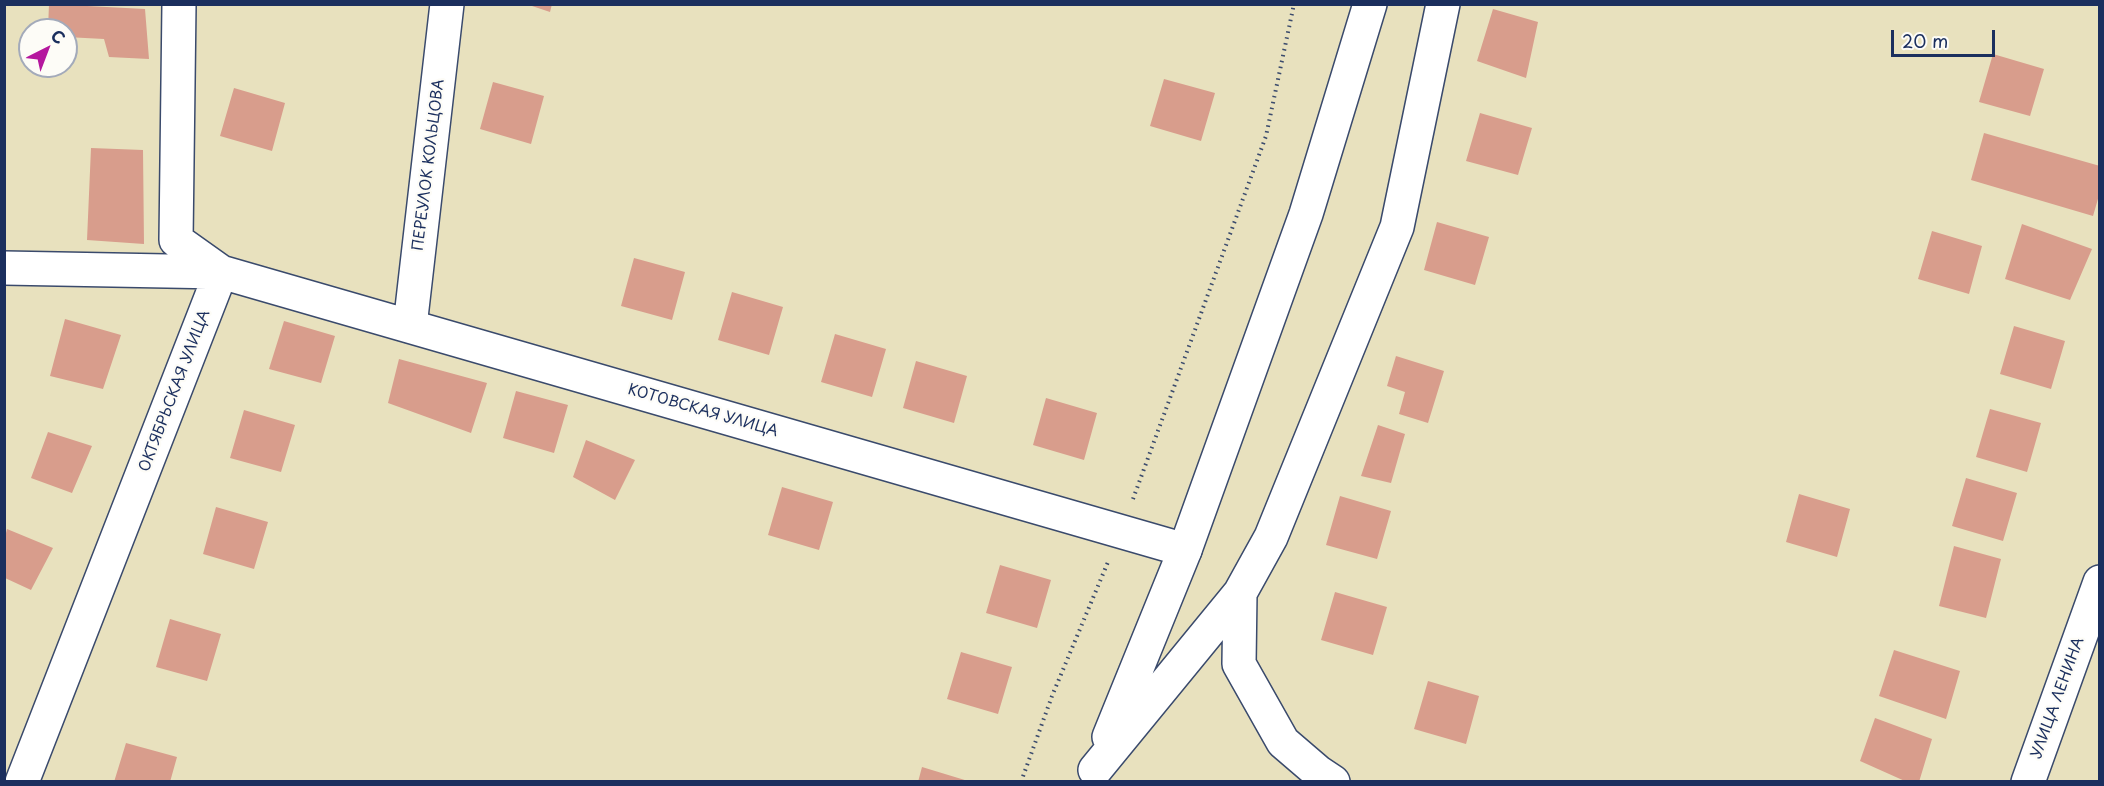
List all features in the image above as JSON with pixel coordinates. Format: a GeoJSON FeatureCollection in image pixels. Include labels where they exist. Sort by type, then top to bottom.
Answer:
{"type":"FeatureCollection","features":[{"type":"Feature","properties":{"kind":"street"},"geometry":{"type":"LineString","coordinates":[[180,4],[176,240],[221,272]]}},
{"type":"Feature","properties":{"kind":"street","name":"ПЕРЕУЛОК КОЛЬЦОВА"},"geometry":{"type":"LineString","coordinates":[[410,326],[447,4]]}},
{"type":"Feature","properties":{"kind":"street"},"geometry":{"type":"LineString","coordinates":[[1093,776],[1185,550],[1306,214],[1370,4]]}},
{"type":"Feature","properties":{"kind":"street"},"geometry":{"type":"LineString","coordinates":[[1093,776],[1239,593],[1271,537],[1397,228],[1443,4]]}},
{"type":"Feature","properties":{"kind":"street"},"geometry":{"type":"LineString","coordinates":[[4,267],[221,272]]}},
{"type":"Feature","properties":{"kind":"street","name":"КОТОВСКАЯ УЛИЦА"},"geometry":{"type":"LineString","coordinates":[[221,272],[1185,550]]}},
{"type":"Feature","properties":{"kind":"street","name":"ОКТЯБРЬСКАЯ УЛИЦА"},"geometry":{"type":"LineString","coordinates":[[22,782],[221,272]]}},
{"type":"Feature","properties":{"kind":"street","name":"УЛИЦА ЛЕНИНА"},"geometry":{"type":"LineString","coordinates":[[2028,782],[2100,582]]}},
{"type":"Feature","properties":{"kind":"street"},"geometry":{"type":"LineString","coordinates":[[1239,593],[1239,664],[1283,742],[1333,782]]}},
{"type":"Feature","properties":{"kind":"path"},"geometry":{"type":"LineString","coordinates":[[1021,782],[1052,696],[1121,531],[1266,136],[1294,4]]}},
{"type":"Feature","properties":{"kind":"building"},"geometry":{"type":"Polygon","coordinates":[[[49,4],[145,9],[149,59],[109,57],[104,39],[78,38],[78,18],[48,18],[49,4]]]}},
{"type":"Feature","properties":{"kind":"building"},"geometry":{"type":"Polygon","coordinates":[[[526,4],[552,4],[550,12],[526,4]]]}},
{"type":"Feature","properties":{"kind":"building"},"geometry":{"type":"Polygon","coordinates":[[[1493,9],[1538,22],[1526,78],[1477,61],[1493,9]]]}},
{"type":"Feature","properties":{"kind":"building"},"geometry":{"type":"Polygon","coordinates":[[[1993,54],[2044,69],[2030,116],[1979,102],[1993,54]]]}},
{"type":"Feature","properties":{"kind":"building"},"geometry":{"type":"Polygon","coordinates":[[[1164,79],[1215,93],[1201,141],[1150,126],[1164,79]]]}},
{"type":"Feature","properties":{"kind":"building"},"geometry":{"type":"Polygon","coordinates":[[[493,82],[544,96],[531,144],[480,129],[493,82]]]}},
{"type":"Feature","properties":{"kind":"building"},"geometry":{"type":"Polygon","coordinates":[[[234,88],[285,103],[272,151],[220,136],[234,88]]]}},
{"type":"Feature","properties":{"kind":"building"},"geometry":{"type":"Polygon","coordinates":[[[1480,113],[1532,128],[1518,175],[1466,161],[1480,113]]]}},
{"type":"Feature","properties":{"kind":"building"},"geometry":{"type":"Polygon","coordinates":[[[1984,133],[2100,166],[2100,192],[2093,216],[1971,180],[1984,133]]]}},
{"type":"Feature","properties":{"kind":"building"},"geometry":{"type":"Polygon","coordinates":[[[91,148],[143,150],[144,244],[87,240],[91,148]]]}},
{"type":"Feature","properties":{"kind":"building"},"geometry":{"type":"Polygon","coordinates":[[[1437,222],[1489,237],[1475,285],[1424,270],[1437,222]]]}},
{"type":"Feature","properties":{"kind":"building"},"geometry":{"type":"Polygon","coordinates":[[[2022,224],[2092,249],[2070,300],[2005,279],[2022,224]]]}},
{"type":"Feature","properties":{"kind":"building"},"geometry":{"type":"Polygon","coordinates":[[[1932,231],[1982,246],[1969,294],[1918,279],[1932,231]]]}},
{"type":"Feature","properties":{"kind":"building"},"geometry":{"type":"Polygon","coordinates":[[[634,258],[685,272],[672,320],[621,306],[634,258]]]}},
{"type":"Feature","properties":{"kind":"building"},"geometry":{"type":"Polygon","coordinates":[[[732,292],[783,307],[769,355],[718,340],[732,292]]]}},
{"type":"Feature","properties":{"kind":"building"},"geometry":{"type":"Polygon","coordinates":[[[65,319],[121,335],[103,389],[50,376],[65,319]]]}},
{"type":"Feature","properties":{"kind":"building"},"geometry":{"type":"Polygon","coordinates":[[[284,321],[335,336],[321,383],[269,369],[284,321]]]}},
{"type":"Feature","properties":{"kind":"building"},"geometry":{"type":"Polygon","coordinates":[[[2014,326],[2065,341],[2051,389],[2000,374],[2014,326]]]}},
{"type":"Feature","properties":{"kind":"building"},"geometry":{"type":"Polygon","coordinates":[[[835,334],[886,349],[872,397],[821,382],[835,334]]]}},
{"type":"Feature","properties":{"kind":"building"},"geometry":{"type":"Polygon","coordinates":[[[1396,356],[1444,371],[1428,423],[1399,414],[1405,392],[1387,386],[1396,356]]]}},
{"type":"Feature","properties":{"kind":"building"},"geometry":{"type":"Polygon","coordinates":[[[399,359],[487,383],[471,433],[388,403],[399,359]]]}},
{"type":"Feature","properties":{"kind":"building"},"geometry":{"type":"Polygon","coordinates":[[[916,361],[967,376],[954,423],[903,408],[916,361]]]}},
{"type":"Feature","properties":{"kind":"building"},"geometry":{"type":"Polygon","coordinates":[[[516,391],[568,405],[554,453],[503,438],[516,391]]]}},
{"type":"Feature","properties":{"kind":"building"},"geometry":{"type":"Polygon","coordinates":[[[1046,398],[1097,413],[1084,460],[1033,445],[1046,398]]]}},
{"type":"Feature","properties":{"kind":"building"},"geometry":{"type":"Polygon","coordinates":[[[1990,409],[2041,423],[2027,472],[1976,457],[1990,409]]]}},
{"type":"Feature","properties":{"kind":"building"},"geometry":{"type":"Polygon","coordinates":[[[244,410],[295,425],[281,472],[230,458],[244,410]]]}},
{"type":"Feature","properties":{"kind":"building"},"geometry":{"type":"Polygon","coordinates":[[[1378,425],[1405,434],[1391,483],[1361,476],[1378,425]]]}},
{"type":"Feature","properties":{"kind":"building"},"geometry":{"type":"Polygon","coordinates":[[[48,432],[92,446],[72,493],[31,478],[48,432]]]}},
{"type":"Feature","properties":{"kind":"building"},"geometry":{"type":"Polygon","coordinates":[[[586,440],[635,460],[615,500],[573,477],[586,440]]]}},
{"type":"Feature","properties":{"kind":"building"},"geometry":{"type":"Polygon","coordinates":[[[1966,478],[2017,493],[2003,541],[1952,526],[1966,478]]]}},
{"type":"Feature","properties":{"kind":"building"},"geometry":{"type":"Polygon","coordinates":[[[782,487],[833,502],[819,550],[768,535],[782,487]]]}},
{"type":"Feature","properties":{"kind":"building"},"geometry":{"type":"Polygon","coordinates":[[[1799,494],[1850,509],[1837,557],[1786,542],[1799,494]]]}},
{"type":"Feature","properties":{"kind":"building"},"geometry":{"type":"Polygon","coordinates":[[[1340,496],[1391,511],[1377,559],[1326,545],[1340,496]]]}},
{"type":"Feature","properties":{"kind":"building"},"geometry":{"type":"Polygon","coordinates":[[[216,507],[268,522],[254,569],[203,554],[216,507]]]}},
{"type":"Feature","properties":{"kind":"building"},"geometry":{"type":"Polygon","coordinates":[[[7,529],[53,548],[31,590],[5,578],[7,529]]]}},
{"type":"Feature","properties":{"kind":"building"},"geometry":{"type":"Polygon","coordinates":[[[1954,546],[2001,559],[1986,618],[1939,606],[1954,546]]]}},
{"type":"Feature","properties":{"kind":"building"},"geometry":{"type":"Polygon","coordinates":[[[1000,565],[1051,580],[1037,628],[986,613],[1000,565]]]}},
{"type":"Feature","properties":{"kind":"building"},"geometry":{"type":"Polygon","coordinates":[[[1335,592],[1387,607],[1373,655],[1321,640],[1335,592]]]}},
{"type":"Feature","properties":{"kind":"building"},"geometry":{"type":"Polygon","coordinates":[[[170,619],[221,634],[207,681],[156,667],[170,619]]]}},
{"type":"Feature","properties":{"kind":"building"},"geometry":{"type":"Polygon","coordinates":[[[1894,650],[1960,671],[1946,719],[1879,696],[1894,650]]]}},
{"type":"Feature","properties":{"kind":"building"},"geometry":{"type":"Polygon","coordinates":[[[961,652],[1012,667],[998,714],[947,699],[961,652]]]}},
{"type":"Feature","properties":{"kind":"building"},"geometry":{"type":"Polygon","coordinates":[[[1428,681],[1479,696],[1466,744],[1414,729],[1428,681]]]}},
{"type":"Feature","properties":{"kind":"building"},"geometry":{"type":"Polygon","coordinates":[[[1875,718],[1932,739],[1919,782],[1907,782],[1860,761],[1875,718]]]}},
{"type":"Feature","properties":{"kind":"building"},"geometry":{"type":"Polygon","coordinates":[[[126,743],[177,757],[170,782],[114,782],[126,743]]]}},
{"type":"Feature","properties":{"kind":"building"},"geometry":{"type":"Polygon","coordinates":[[[922,767],[968,781],[968,782],[918,782],[922,767]]]}}]}
